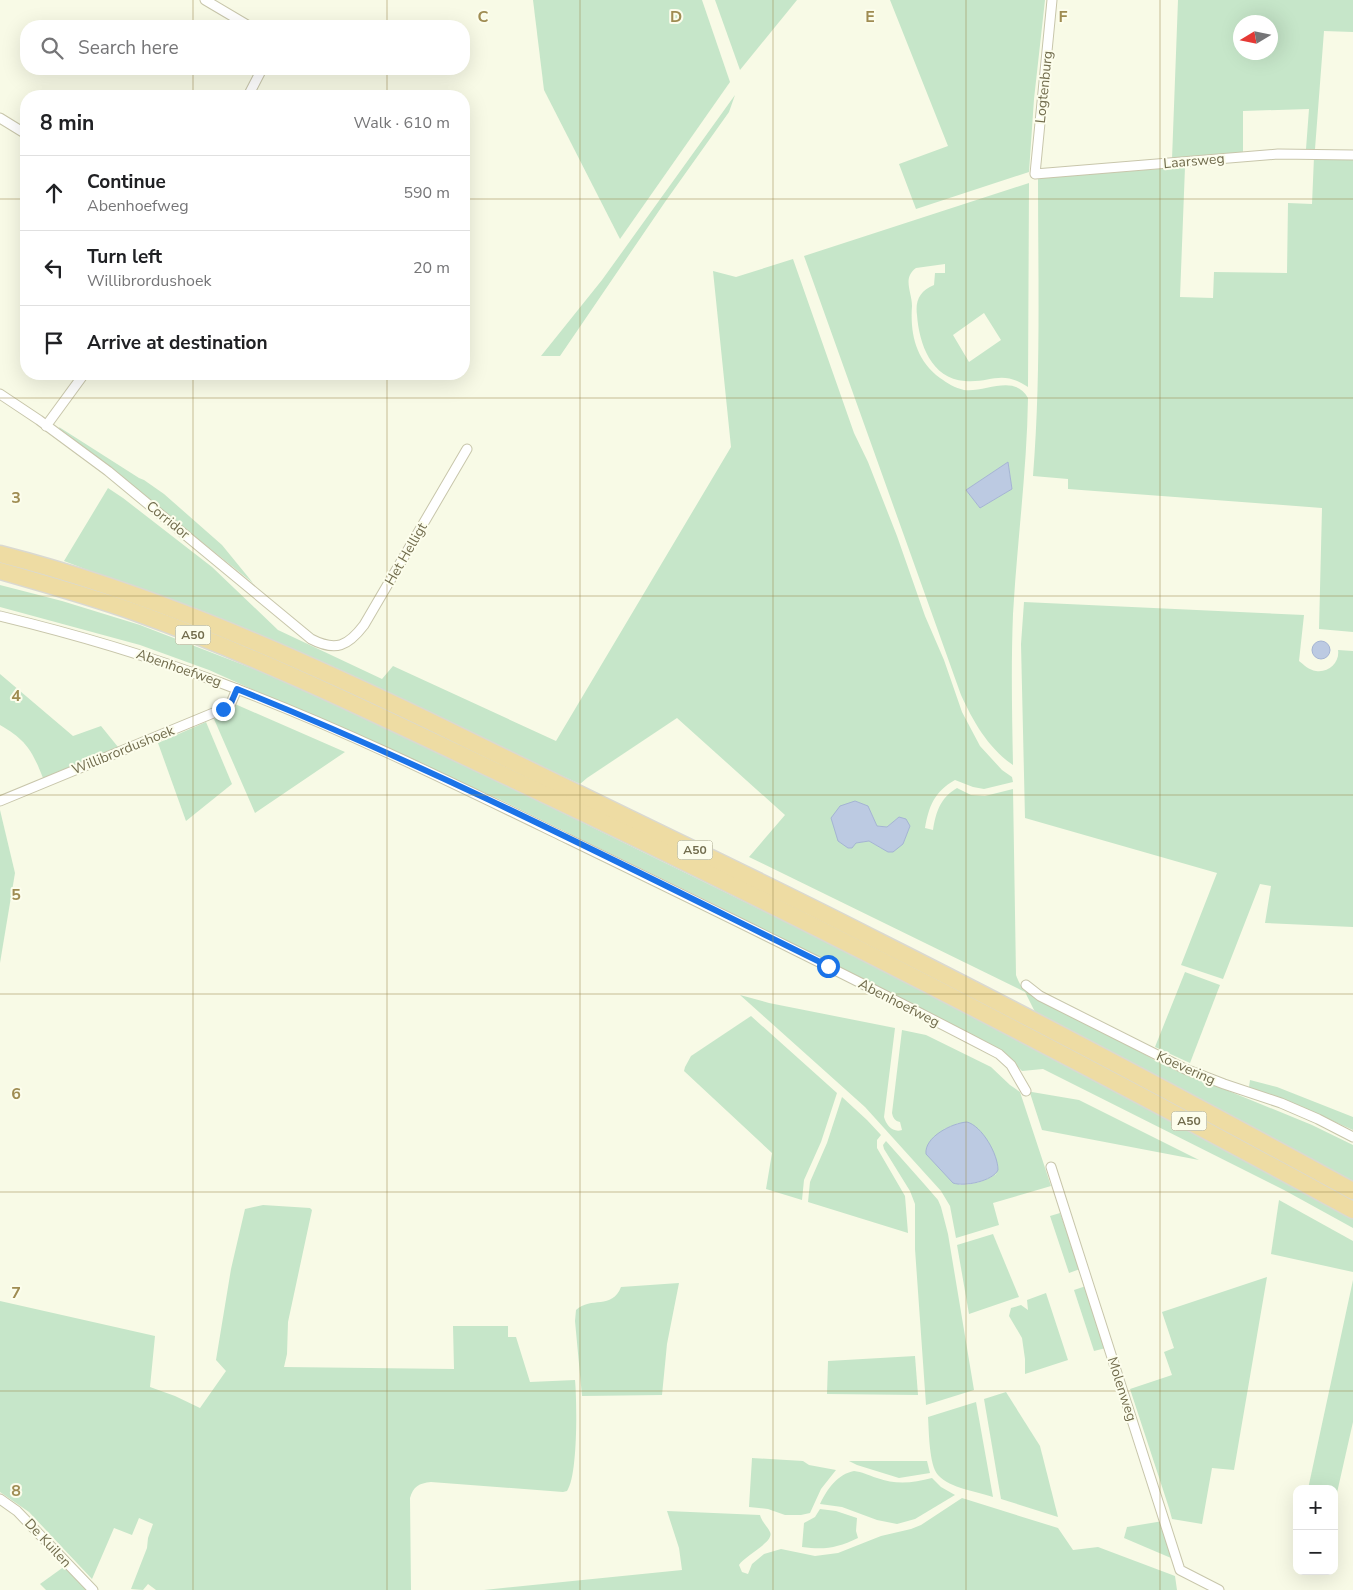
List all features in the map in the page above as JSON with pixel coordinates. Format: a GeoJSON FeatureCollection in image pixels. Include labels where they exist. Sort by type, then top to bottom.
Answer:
{"type":"FeatureCollection","features":[{"type":"Feature","properties":{"kind":"highway","name":"A50"},"geometry":{"type":"LineString","coordinates":[[0,554],[83,577],[184,612],[370,693],[880,941],[1190,1102],[1353,1191]]}},
{"type":"Feature","properties":{"kind":"highway","name":"A50"},"geometry":{"type":"LineString","coordinates":[[0,571],[64,589],[139,614],[239,653],[638,838],[1000,1021],[1353,1210]]}},
{"type":"Feature","properties":{"kind":"street"},"geometry":{"type":"LineString","coordinates":[[205,0],[239,20]]}},
{"type":"Feature","properties":{"kind":"street","name":"Logtenburg"},"geometry":{"type":"LineString","coordinates":[[1035,174],[1052,0]]}},
{"type":"Feature","properties":{"kind":"street"},"geometry":{"type":"LineString","coordinates":[[251,90],[259,75]]}},
{"type":"Feature","properties":{"kind":"street"},"geometry":{"type":"LineString","coordinates":[[0,118],[20,130]]}},
{"type":"Feature","properties":{"kind":"street","name":"Laarsweg"},"geometry":{"type":"LineString","coordinates":[[1035,174],[1278,154],[1353,155]]}},
{"type":"Feature","properties":{"kind":"street"},"geometry":{"type":"LineString","coordinates":[[46,426],[80,380]]}},
{"type":"Feature","properties":{"kind":"street","name":"Corridor"},"geometry":{"type":"LineString","coordinates":[[0,394],[108,471],[312,639],[322,644],[333,646]]}},
{"type":"Feature","properties":{"kind":"street","name":"Het Helligt"},"geometry":{"type":"LineString","coordinates":[[333,646],[347,642],[356,636],[364,625],[467,450]]}},
{"type":"Feature","properties":{"kind":"street","name":"Abenhoefweg"},"geometry":{"type":"LineString","coordinates":[[0,616],[152,658],[237,689],[392,755],[828,966],[999,1054],[1011,1065],[1026,1091]]}},
{"type":"Feature","properties":{"kind":"street","name":"Willibrordushoek"},"geometry":{"type":"LineString","coordinates":[[0,801],[223,709],[231,703],[237,689]]}},
{"type":"Feature","properties":{"kind":"street","name":"Koevering"},"geometry":{"type":"LineString","coordinates":[[1026,985],[1040,996],[1186,1069],[1281,1103],[1353,1137]]}},
{"type":"Feature","properties":{"kind":"street","name":"Molenweg"},"geometry":{"type":"LineString","coordinates":[[1051,1167],[1180,1570],[1219,1590]]}},
{"type":"Feature","properties":{"kind":"street","name":"De Kuilen"},"geometry":{"type":"LineString","coordinates":[[0,1499],[18,1511],[93,1590]]}},
{"type":"Feature","properties":{"kind":"green space"},"geometry":{"type":"Polygon","coordinates":[[[533,0],[702,0],[730,82],[620,239],[544,90],[533,0]]]}},
{"type":"Feature","properties":{"kind":"green space"},"geometry":{"type":"Polygon","coordinates":[[[715,0],[797,0],[740,70],[715,0]]]}},
{"type":"Feature","properties":{"kind":"green space"},"geometry":{"type":"Polygon","coordinates":[[[890,0],[1045,0],[1034,99],[1029,172],[916,209],[899,164],[948,146],[890,0]]]}},
{"type":"Feature","properties":{"kind":"green space"},"geometry":{"type":"Polygon","coordinates":[[[1178,0],[1353,0],[1353,32],[1324,31],[1315,149],[1306,149],[1309,109],[1243,111],[1243,154],[1172,159],[1178,0]]]}},
{"type":"Feature","properties":{"kind":"green space"},"geometry":{"type":"Polygon","coordinates":[[[735,95],[729,112],[560,356],[541,356],[602,280],[735,95]]]}},
{"type":"Feature","properties":{"kind":"green space"},"geometry":{"type":"Polygon","coordinates":[[[1314,157],[1353,160],[1353,632],[1319,629],[1322,508],[1068,489],[1068,479],[1033,476],[1038,364],[1038,178],[1185,167],[1180,297],[1213,298],[1214,272],[1287,273],[1288,203],[1312,204],[1314,157]]]}},
{"type":"Feature","properties":{"kind":"green space"},"geometry":{"type":"Polygon","coordinates":[[[1029,183],[1028,387],[1011,379],[1003,378],[974,381],[953,379],[935,367],[924,348],[918,326],[917,305],[922,293],[934,285],[935,273],[945,273],[945,264],[916,268],[909,276],[912,301],[912,327],[916,346],[925,363],[932,371],[945,382],[964,390],[1007,385],[1022,391],[1028,398],[1026,452],[1013,614],[1013,765],[996,751],[982,733],[961,695],[804,256],[1029,183]],[[984,313],[953,335],[969,362],[1001,340],[984,313]],[[1008,462],[966,490],[980,508],[1012,489],[1008,462]]]}},
{"type":"Feature","properties":{"kind":"green space"},"geometry":{"type":"Polygon","coordinates":[[[793,259],[854,433],[868,462],[897,536],[962,712],[980,746],[1002,770],[1012,777],[1013,782],[984,789],[955,780],[937,795],[928,813],[925,828],[933,830],[940,806],[946,796],[957,788],[971,795],[985,796],[1013,789],[1016,975],[1022,987],[1158,1062],[1312,1125],[1353,1145],[1353,1181],[1035,1012],[1025,992],[749,857],[785,815],[677,718],[580,784],[260,636],[64,561],[108,488],[212,567],[278,630],[382,679],[393,666],[556,741],[731,447],[713,271],[736,277],[793,259]],[[855,801],[835,828],[837,833],[856,843],[869,841],[881,848],[903,844],[910,826],[899,817],[887,827],[877,826],[868,807],[855,801]]]}},
{"type":"Feature","properties":{"kind":"green space"},"geometry":{"type":"Polygon","coordinates":[[[59,427],[164,494],[222,545],[253,583],[61,432],[59,427]]]}},
{"type":"Feature","properties":{"kind":"green space"},"geometry":{"type":"Polygon","coordinates":[[[0,585],[62,601],[140,625],[262,672],[408,737],[837,947],[1000,1031],[1353,1218],[1353,1228],[1284,1190],[1043,1069],[1022,1071],[1004,1053],[986,1042],[714,904],[501,800],[209,670],[140,645],[0,607],[0,585]]]}},
{"type":"Feature","properties":{"kind":"green space"},"geometry":{"type":"Polygon","coordinates":[[[1024,602],[1304,615],[1299,661],[1305,666],[1313,670],[1325,670],[1333,666],[1337,659],[1338,650],[1353,651],[1353,927],[1265,923],[1271,886],[1260,884],[1223,979],[1181,965],[1217,873],[1025,818],[1021,644],[1024,602]]]}},
{"type":"Feature","properties":{"kind":"green space"},"geometry":{"type":"Polygon","coordinates":[[[0,674],[73,736],[101,726],[118,747],[43,778],[27,747],[16,736],[0,725],[0,674]]]}},
{"type":"Feature","properties":{"kind":"green space"},"geometry":{"type":"Polygon","coordinates":[[[235,704],[345,752],[255,813],[214,719],[226,714],[235,704]]]}},
{"type":"Feature","properties":{"kind":"green space"},"geometry":{"type":"Polygon","coordinates":[[[206,722],[232,784],[186,821],[158,743],[206,722]]]}},
{"type":"Feature","properties":{"kind":"green space"},"geometry":{"type":"Polygon","coordinates":[[[0,810],[15,873],[0,963],[0,810]]]}},
{"type":"Feature","properties":{"kind":"green space"},"geometry":{"type":"Polygon","coordinates":[[[1185,972],[1220,985],[1190,1063],[1155,1047],[1185,972]]]}},
{"type":"Feature","properties":{"kind":"green space"},"geometry":{"type":"Polygon","coordinates":[[[740,995],[769,1003],[895,1028],[884,1117],[888,1125],[899,1131],[902,1130],[900,1122],[894,1119],[892,1113],[902,1030],[926,1035],[991,1067],[1020,1092],[1051,1186],[993,1203],[999,1225],[956,1238],[950,1206],[941,1191],[865,1107],[740,995]],[[959,1123],[944,1129],[959,1185],[988,1179],[996,1174],[998,1165],[959,1123]]]}},
{"type":"Feature","properties":{"kind":"green space"},"geometry":{"type":"Polygon","coordinates":[[[751,1016],[837,1093],[821,1142],[804,1180],[802,1200],[766,1189],[772,1153],[684,1071],[691,1056],[751,1016]]]}},
{"type":"Feature","properties":{"kind":"green space"},"geometry":{"type":"Polygon","coordinates":[[[1250,1080],[1277,1087],[1353,1117],[1353,1130],[1288,1101],[1249,1087],[1250,1080]]]}},
{"type":"Feature","properties":{"kind":"green space"},"geometry":{"type":"Polygon","coordinates":[[[1026,1091],[1079,1100],[1199,1160],[1042,1130],[1030,1093],[1026,1091]]]}},
{"type":"Feature","properties":{"kind":"green space"},"geometry":{"type":"Polygon","coordinates":[[[842,1097],[881,1135],[877,1140],[877,1148],[905,1196],[908,1233],[808,1202],[810,1182],[827,1143],[842,1097]]]}},
{"type":"Feature","properties":{"kind":"green space"},"geometry":{"type":"Polygon","coordinates":[[[886,1141],[938,1200],[941,1207],[948,1234],[974,1390],[926,1405],[915,1249],[915,1204],[910,1191],[884,1149],[883,1145],[886,1141]]]}},
{"type":"Feature","properties":{"kind":"green space"},"geometry":{"type":"Polygon","coordinates":[[[1279,1200],[1353,1241],[1353,1272],[1271,1254],[1279,1200]]]}},
{"type":"Feature","properties":{"kind":"green space"},"geometry":{"type":"Polygon","coordinates":[[[263,1205],[310,1208],[312,1210],[288,1322],[287,1354],[284,1367],[454,1369],[453,1326],[508,1326],[508,1337],[516,1337],[530,1382],[575,1380],[575,1455],[571,1483],[567,1491],[431,1482],[417,1486],[410,1498],[411,1590],[156,1590],[148,1584],[143,1590],[131,1589],[147,1548],[153,1524],[139,1518],[132,1535],[114,1528],[92,1579],[29,1512],[0,1492],[0,1301],[155,1336],[150,1387],[200,1408],[226,1371],[216,1360],[231,1269],[245,1209],[263,1205]]]}},
{"type":"Feature","properties":{"kind":"green space"},"geometry":{"type":"Polygon","coordinates":[[[1060,1213],[1080,1269],[1069,1273],[1050,1216],[1060,1213]]]}},
{"type":"Feature","properties":{"kind":"green space"},"geometry":{"type":"Polygon","coordinates":[[[993,1234],[1019,1297],[969,1314],[957,1245],[993,1234]]]}},
{"type":"Feature","properties":{"kind":"green space"},"geometry":{"type":"Polygon","coordinates":[[[1267,1277],[1234,1470],[1212,1468],[1202,1524],[1172,1519],[1130,1389],[1172,1375],[1164,1352],[1174,1348],[1162,1312],[1267,1277]]]}},
{"type":"Feature","properties":{"kind":"green space"},"geometry":{"type":"Polygon","coordinates":[[[1353,1280],[1353,1422],[1338,1488],[1338,1485],[1309,1485],[1353,1280]]]}},
{"type":"Feature","properties":{"kind":"green space"},"geometry":{"type":"Polygon","coordinates":[[[679,1283],[667,1344],[662,1395],[582,1396],[575,1321],[576,1310],[588,1304],[607,1301],[617,1294],[621,1287],[679,1283]]]}},
{"type":"Feature","properties":{"kind":"green space"},"geometry":{"type":"Polygon","coordinates":[[[1086,1286],[1106,1348],[1094,1351],[1074,1290],[1086,1286]]]}},
{"type":"Feature","properties":{"kind":"green space"},"geometry":{"type":"Polygon","coordinates":[[[1046,1293],[1068,1360],[1025,1374],[1022,1338],[1009,1316],[1011,1308],[1021,1305],[1028,1310],[1027,1300],[1046,1293]]]}},
{"type":"Feature","properties":{"kind":"green space"},"geometry":{"type":"Polygon","coordinates":[[[915,1356],[918,1395],[827,1394],[828,1361],[915,1356]]]}},
{"type":"Feature","properties":{"kind":"green space"},"geometry":{"type":"Polygon","coordinates":[[[1006,1392],[1040,1446],[1058,1517],[1001,1499],[984,1399],[1006,1392]]]}},
{"type":"Feature","properties":{"kind":"green space"},"geometry":{"type":"Polygon","coordinates":[[[976,1402],[993,1497],[957,1487],[943,1480],[935,1470],[931,1456],[928,1417],[976,1402]]]}},
{"type":"Feature","properties":{"kind":"green space"},"geometry":{"type":"Polygon","coordinates":[[[752,1458],[803,1461],[809,1465],[836,1470],[821,1489],[810,1513],[785,1515],[768,1509],[749,1507],[752,1458]]]}},
{"type":"Feature","properties":{"kind":"green space"},"geometry":{"type":"Polygon","coordinates":[[[849,1461],[927,1461],[930,1473],[899,1478],[849,1461]]]}},
{"type":"Feature","properties":{"kind":"green space"},"geometry":{"type":"Polygon","coordinates":[[[854,1471],[898,1482],[911,1482],[932,1478],[941,1487],[955,1495],[915,1519],[897,1524],[877,1520],[842,1507],[820,1504],[826,1493],[838,1479],[854,1471]]]}},
{"type":"Feature","properties":{"kind":"green space"},"geometry":{"type":"Polygon","coordinates":[[[962,1498],[1058,1528],[1073,1550],[1098,1547],[1175,1576],[1177,1590],[484,1590],[682,1570],[679,1548],[667,1511],[760,1515],[770,1532],[770,1536],[764,1544],[739,1565],[742,1572],[748,1574],[752,1564],[764,1554],[781,1549],[815,1556],[838,1553],[881,1536],[921,1525],[962,1498]]]}},
{"type":"Feature","properties":{"kind":"green space"},"geometry":{"type":"Polygon","coordinates":[[[820,1509],[836,1511],[857,1518],[856,1531],[858,1538],[831,1547],[802,1547],[804,1523],[815,1517],[820,1509]]]}},
{"type":"Feature","properties":{"kind":"green space"},"geometry":{"type":"Polygon","coordinates":[[[1163,1521],[1168,1536],[1171,1558],[1124,1538],[1127,1527],[1163,1521]]]}},
{"type":"Feature","properties":{"kind":"green space"},"geometry":{"type":"Polygon","coordinates":[[[65,1566],[87,1590],[46,1590],[40,1584],[65,1566]]]}},
{"type":"Feature","properties":{"kind":"water"},"geometry":{"type":"Polygon","coordinates":[[[1008,462],[1012,489],[980,508],[966,490],[1008,462]]]}},
{"type":"Feature","properties":{"kind":"water"},"geometry":{"type":"Polygon","coordinates":[[[1317,641],[1325,641],[1330,646],[1328,657],[1317,659],[1312,654],[1312,646],[1317,641]]]}},
{"type":"Feature","properties":{"kind":"water"},"geometry":{"type":"Polygon","coordinates":[[[855,801],[868,806],[877,826],[887,827],[899,817],[906,819],[910,826],[903,844],[893,852],[888,852],[869,841],[856,843],[852,848],[848,848],[838,841],[831,818],[840,806],[855,801]]]}},
{"type":"Feature","properties":{"kind":"water"},"geometry":{"type":"Polygon","coordinates":[[[967,1122],[978,1129],[988,1142],[995,1156],[998,1170],[995,1174],[984,1180],[971,1184],[958,1184],[953,1183],[926,1154],[929,1142],[940,1132],[954,1125],[967,1122]]]}},
{"type":"Feature","properties":{"kind":"route"},"geometry":{"type":"LineString","coordinates":[[223,709],[231,703],[237,689],[309,718],[495,804],[828,966]]}}]}
